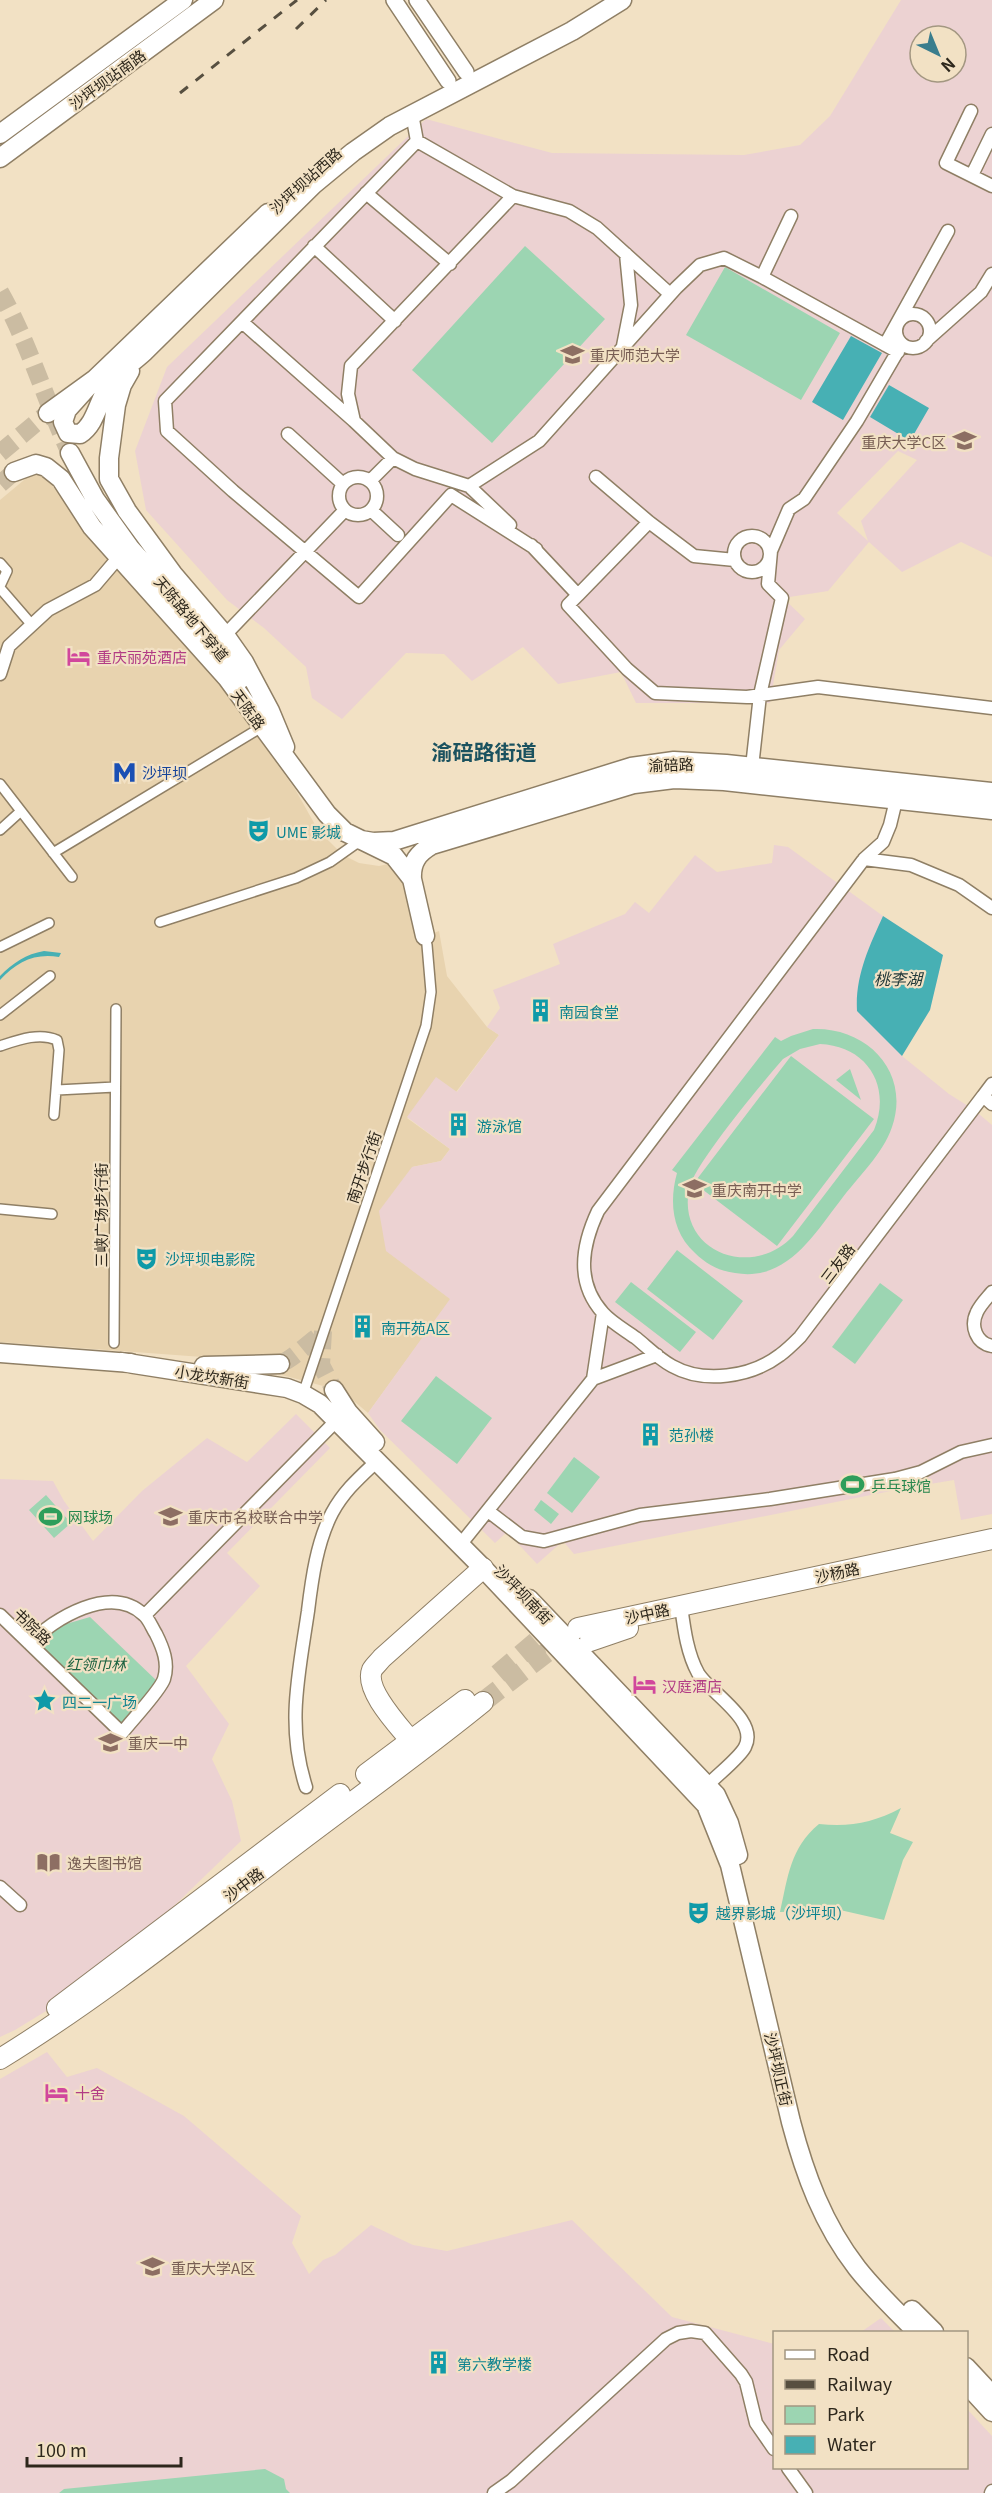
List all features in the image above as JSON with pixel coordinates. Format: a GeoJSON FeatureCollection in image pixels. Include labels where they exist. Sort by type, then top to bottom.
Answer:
{"type":"FeatureCollection","features":[{"type":"Feature","properties":{"kind":"main road","name":"沙坪坝站南路"},"geometry":{"type":"LineString","coordinates":[[0,134],[183,0]]}},
{"type":"Feature","properties":{"kind":"main road","name":"沙坪坝站南路"},"geometry":{"type":"LineString","coordinates":[[0,158],[214,0]]}},
{"type":"Feature","properties":{"kind":"main road","name":"沙坪坝站西路"},"geometry":{"type":"LineString","coordinates":[[48,413],[95,379],[326,158],[385,118],[448,81],[564,22],[600,0]]}},
{"type":"Feature","properties":{"kind":"main road","name":"沙坪坝站西路"},"geometry":{"type":"LineString","coordinates":[[144,352],[333,167],[390,126],[572,31],[622,0]]}},
{"type":"Feature","properties":{"kind":"main road"},"geometry":{"type":"LineString","coordinates":[[0,129],[35,107]]}},
{"type":"Feature","properties":{"kind":"main road"},"geometry":{"type":"LineString","coordinates":[[95,379],[67,410],[63,422],[68,433],[80,434],[88,427],[109,385],[144,352]]}},
{"type":"Feature","properties":{"kind":"main road"},"geometry":{"type":"LineString","coordinates":[[144,352],[128,374],[116,405],[109,458],[109,479],[127,511],[173,574],[225,635],[244,662],[270,711],[306,789]]}},
{"type":"Feature","properties":{"kind":"main road","name":"天陈路地下穿道"},"geometry":{"type":"LineString","coordinates":[[70,453],[95,500],[130,548],[162,581],[236,671],[306,789]]}},
{"type":"Feature","properties":{"kind":"main road","name":"天陈路"},"geometry":{"type":"LineString","coordinates":[[14,472],[36,464],[46,467],[61,479],[92,527],[227,678],[306,789],[327,814],[345,832],[394,856],[412,879]]}},
{"type":"Feature","properties":{"kind":"main road","name":"渝碚路"},"geometry":{"type":"LineString","coordinates":[[361,840],[394,841],[631,767],[674,761],[992,792]]}},
{"type":"Feature","properties":{"kind":"main road","name":"渝碚路"},"geometry":{"type":"LineString","coordinates":[[412,879],[411,871],[419,852],[432,845],[634,784],[674,778],[992,810]]}},
{"type":"Feature","properties":{"kind":"main road"},"geometry":{"type":"LineString","coordinates":[[412,879],[426,941]]}},
{"type":"Feature","properties":{"kind":"main road","name":"小龙坎新街"},"geometry":{"type":"LineString","coordinates":[[0,1353],[220,1367],[280,1364]]}},
{"type":"Feature","properties":{"kind":"main road","name":"小龙坎新街"},"geometry":{"type":"LineString","coordinates":[[121,1362],[287,1388],[303,1394]]}},
{"type":"Feature","properties":{"kind":"main road","name":"沙坪坝南街"},"geometry":{"type":"LineString","coordinates":[[334,1390],[367,1434],[464,1540],[702,1790]]}},
{"type":"Feature","properties":{"kind":"main road","name":"沙坪坝南街"},"geometry":{"type":"LineString","coordinates":[[303,1394],[320,1404],[377,1461],[464,1540],[483,1568],[702,1790]]}},
{"type":"Feature","properties":{"kind":"main road","name":"沙杨路"},"geometry":{"type":"LineString","coordinates":[[682,1611],[992,1539]]}},
{"type":"Feature","properties":{"kind":"main road","name":"沙杨路"},"geometry":{"type":"LineString","coordinates":[[682,1611],[992,1552]]}},
{"type":"Feature","properties":{"kind":"main road"},"geometry":{"type":"LineString","coordinates":[[411,1741],[377,1696],[371,1683],[372,1670],[382,1658],[483,1568]]}},
{"type":"Feature","properties":{"kind":"main road","name":"沙中路"},"geometry":{"type":"LineString","coordinates":[[584,1635],[620,1630],[682,1611]]}},
{"type":"Feature","properties":{"kind":"main road","name":"沙中路"},"geometry":{"type":"LineString","coordinates":[[0,2045],[53,2011],[197,1900],[411,1741],[479,1698],[433,1743],[364,1792],[101,1993],[0,2059]]}},
{"type":"Feature","properties":{"kind":"main road","name":"沙坪坝正街"},"geometry":{"type":"LineString","coordinates":[[702,1790],[730,1865],[791,2122],[801,2160],[816,2200],[830,2228],[857,2269],[916,2331]]}},
{"type":"Feature","properties":{"kind":"main road","name":"沙坪坝正街"},"geometry":{"type":"LineString","coordinates":[[702,1790],[729,1823],[820,2176],[842,2222],[866,2261],[933,2331]]}},
{"type":"Feature","properties":{"kind":"main road"},"geometry":{"type":"LineString","coordinates":[[968,2369],[992,2395]]}},
{"type":"Feature","properties":{"kind":"main road"},"geometry":{"type":"LineString","coordinates":[[968,2387],[992,2412]]}},
{"type":"Feature","properties":{"kind":"street"},"geometry":{"type":"LineString","coordinates":[[394,0],[448,81]]}},
{"type":"Feature","properties":{"kind":"street"},"geometry":{"type":"LineString","coordinates":[[417,0],[466,72]]}},
{"type":"Feature","properties":{"kind":"street"},"geometry":{"type":"LineString","coordinates":[[971,111],[946,163],[992,186]]}},
{"type":"Feature","properties":{"kind":"street"},"geometry":{"type":"LineString","coordinates":[[412,114],[417,141],[513,196],[569,212],[597,228],[670,294]]}},
{"type":"Feature","properties":{"kind":"street"},"geometry":{"type":"LineString","coordinates":[[972,175],[992,134]]}},
{"type":"Feature","properties":{"kind":"street"},"geometry":{"type":"LineString","coordinates":[[417,141],[165,401],[168,431],[305,553],[359,597],[452,495],[536,549]]}},
{"type":"Feature","properties":{"kind":"street"},"geometry":{"type":"LineString","coordinates":[[366,193],[450,264]]}},
{"type":"Feature","properties":{"kind":"street"},"geometry":{"type":"LineString","coordinates":[[354,422],[348,394],[351,366],[513,196]]}},
{"type":"Feature","properties":{"kind":"street"},"geometry":{"type":"LineString","coordinates":[[762,277],[791,216]]}},
{"type":"Feature","properties":{"kind":"street"},"geometry":{"type":"LineString","coordinates":[[885,345],[948,231]]}},
{"type":"Feature","properties":{"kind":"street"},"geometry":{"type":"LineString","coordinates":[[314,246],[395,321]]}},
{"type":"Feature","properties":{"kind":"street"},"geometry":{"type":"LineString","coordinates":[[623,347],[631,305],[626,254]]}},
{"type":"Feature","properties":{"kind":"street"},"geometry":{"type":"LineString","coordinates":[[469,486],[539,441],[670,294],[700,265],[724,258],[885,345],[900,348],[916,347],[925,342],[981,292],[992,274]]}},
{"type":"Feature","properties":{"kind":"street"},"geometry":{"type":"LineString","coordinates":[[752,767],[760,695],[782,598],[768,584],[771,551],[765,541],[760,537],[748,536],[738,542],[734,554],[742,570],[754,573],[765,567],[769,562],[771,551],[789,509],[804,499],[857,421],[900,348],[896,334],[897,324],[909,314],[924,318],[930,332],[925,342]]}},
{"type":"Feature","properties":{"kind":"street"},"geometry":{"type":"LineString","coordinates":[[242,322],[393,458],[415,469],[469,486],[536,549],[579,595]]}},
{"type":"Feature","properties":{"kind":"street"},"geometry":{"type":"LineString","coordinates":[[288,434],[343,484]]}},
{"type":"Feature","properties":{"kind":"street"},"geometry":{"type":"LineString","coordinates":[[370,481],[393,458]]}},
{"type":"Feature","properties":{"kind":"street"},"geometry":{"type":"LineString","coordinates":[[361,477],[370,481],[376,490],[377,501],[371,510],[358,516],[345,510],[340,502],[339,493],[343,484],[351,478],[361,477]]}},
{"type":"Feature","properties":{"kind":"street"},"geometry":{"type":"LineString","coordinates":[[596,477],[694,556],[735,560]]}},
{"type":"Feature","properties":{"kind":"street"},"geometry":{"type":"LineString","coordinates":[[225,635],[345,510]]}},
{"type":"Feature","properties":{"kind":"street"},"geometry":{"type":"LineString","coordinates":[[371,510],[398,534]]}},
{"type":"Feature","properties":{"kind":"street"},"geometry":{"type":"LineString","coordinates":[[649,522],[568,605],[627,669],[655,693],[747,697],[818,687],[992,708]]}},
{"type":"Feature","properties":{"kind":"street"},"geometry":{"type":"LineString","coordinates":[[0,674],[9,646],[62,601],[95,585],[118,558]]}},
{"type":"Feature","properties":{"kind":"street"},"geometry":{"type":"LineString","coordinates":[[0,563],[7,571],[0,587],[32,625]]}},
{"type":"Feature","properties":{"kind":"street"},"geometry":{"type":"LineString","coordinates":[[53,853],[262,727]]}},
{"type":"Feature","properties":{"kind":"street"},"geometry":{"type":"LineString","coordinates":[[464,1540],[593,1379],[603,1313],[588,1287],[583,1257],[587,1234],[598,1211],[864,859],[883,842],[897,801],[898,782]]}},
{"type":"Feature","properties":{"kind":"street"},"geometry":{"type":"LineString","coordinates":[[0,784],[72,877]]}},
{"type":"Feature","properties":{"kind":"street"},"geometry":{"type":"LineString","coordinates":[[0,830],[21,811]]}},
{"type":"Feature","properties":{"kind":"street"},"geometry":{"type":"LineString","coordinates":[[160,922],[296,878],[330,862],[361,840]]}},
{"type":"Feature","properties":{"kind":"street"},"geometry":{"type":"LineString","coordinates":[[864,859],[910,865],[959,885],[992,908]]}},
{"type":"Feature","properties":{"kind":"street"},"geometry":{"type":"LineString","coordinates":[[0,947],[49,923]]}},
{"type":"Feature","properties":{"kind":"street","name":"南开步行街"},"geometry":{"type":"LineString","coordinates":[[303,1394],[426,1026],[431,992],[426,941]]}},
{"type":"Feature","properties":{"kind":"street"},"geometry":{"type":"LineString","coordinates":[[0,1016],[50,976]]}},
{"type":"Feature","properties":{"kind":"street","name":"三峡广场步行街"},"geometry":{"type":"LineString","coordinates":[[114,1343],[116,1009]]}},
{"type":"Feature","properties":{"kind":"street"},"geometry":{"type":"LineString","coordinates":[[0,1046],[26,1038],[48,1036],[57,1040],[59,1050],[54,1115]]}},
{"type":"Feature","properties":{"kind":"street","name":"三友路"},"geometry":{"type":"LineString","coordinates":[[603,1313],[672,1366],[696,1375],[737,1374],[780,1356],[800,1337],[988,1100],[992,1084]]}},
{"type":"Feature","properties":{"kind":"street"},"geometry":{"type":"LineString","coordinates":[[57,1090],[116,1087]]}},
{"type":"Feature","properties":{"kind":"street"},"geometry":{"type":"LineString","coordinates":[[0,1209],[52,1214]]}},
{"type":"Feature","properties":{"kind":"street"},"geometry":{"type":"LineString","coordinates":[[992,1292],[976,1312],[974,1328],[979,1339],[992,1346]]}},
{"type":"Feature","properties":{"kind":"street"},"geometry":{"type":"LineString","coordinates":[[593,1379],[657,1355]]}},
{"type":"Feature","properties":{"kind":"street"},"geometry":{"type":"LineString","coordinates":[[29,1643],[46,1626],[97,1604],[111,1601],[131,1606],[145,1615],[337,1420]]}},
{"type":"Feature","properties":{"kind":"street"},"geometry":{"type":"LineString","coordinates":[[488,1511],[522,1537],[544,1541],[640,1515],[770,1499],[895,1479],[921,1472],[961,1452],[992,1445]]}},
{"type":"Feature","properties":{"kind":"street"},"geometry":{"type":"LineString","coordinates":[[306,1788],[297,1760],[295,1709],[299,1658],[310,1587],[331,1515],[347,1489],[377,1461]]}},
{"type":"Feature","properties":{"kind":"street"},"geometry":{"type":"LineString","coordinates":[[682,1611],[690,1655],[699,1674],[746,1724],[748,1736],[745,1748],[702,1790]]}},
{"type":"Feature","properties":{"kind":"street","name":"书院路"},"geometry":{"type":"LineString","coordinates":[[0,1615],[122,1733],[164,1680],[165,1653],[145,1615]]}},
{"type":"Feature","properties":{"kind":"street"},"geometry":{"type":"LineString","coordinates":[[0,1887],[20,1905]]}},
{"type":"Feature","properties":{"kind":"street"},"geometry":{"type":"LineString","coordinates":[[494,2493],[511,2481],[666,2339],[678,2332],[705,2333],[741,2374],[746,2382],[756,2422],[773,2448]]}},
{"type":"Feature","properties":{"kind":"street"},"geometry":{"type":"LineString","coordinates":[[789,2469],[806,2493]]}},
{"type":"Feature","properties":{"kind":"shaded area","name":"重庆师范大学"},"geometry":{"type":"Polygon","coordinates":[[[901,0],[992,0],[992,557],[961,542],[902,572],[869,542],[828,591],[783,598],[805,619],[779,650],[770,703],[636,703],[621,672],[558,684],[523,647],[472,681],[444,654],[406,653],[342,719],[312,698],[306,667],[264,628],[227,600],[146,510],[135,451],[167,367],[426,119],[552,153],[744,155],[800,145],[830,116],[901,0]],[[898,451],[837,513],[868,541],[861,521],[917,460],[898,451]]]}},
{"type":"Feature","properties":{"kind":"shaded area"},"geometry":{"type":"Polygon","coordinates":[[[39,474],[50,483],[113,563],[220,684],[295,789],[318,830],[343,855],[359,863],[379,866],[393,863],[402,881],[420,938],[439,931],[447,976],[487,1027],[499,1035],[456,1092],[407,1118],[450,1149],[441,1161],[412,1167],[451,1299],[368,1413],[342,1391],[282,1375],[278,1356],[216,1358],[0,1342],[0,500],[30,475],[39,474]]]}},
{"type":"Feature","properties":{"kind":"shaded area","name":"重庆南开中学"},"geometry":{"type":"Polygon","coordinates":[[[774,845],[788,847],[883,916],[943,955],[930,1010],[902,1056],[992,1125],[992,1514],[961,1520],[954,1480],[924,1485],[916,1492],[908,1484],[891,1491],[574,1554],[563,1541],[537,1564],[507,1532],[495,1543],[380,1430],[368,1413],[450,1299],[386,1251],[379,1211],[412,1167],[441,1161],[450,1149],[407,1117],[436,1077],[457,1092],[499,1035],[487,1027],[500,1008],[493,990],[560,964],[553,944],[625,914],[635,902],[649,913],[695,855],[717,872],[772,863],[774,845]]]}},
{"type":"Feature","properties":{"kind":"shaded area","name":"重庆一中"},"geometry":{"type":"Polygon","coordinates":[[[296,1414],[330,1448],[227,1553],[260,1586],[186,1666],[229,1724],[212,1759],[232,1801],[241,1841],[145,1934],[51,2008],[0,2037],[0,1479],[53,1481],[64,1501],[93,1541],[142,1491],[207,1438],[247,1462],[296,1414]]]}},
{"type":"Feature","properties":{"kind":"shaded area","name":"重庆大学A区"},"geometry":{"type":"Polygon","coordinates":[[[47,2052],[67,2077],[97,2068],[184,2116],[301,2216],[292,2243],[309,2274],[323,2260],[335,2255],[371,2225],[413,2245],[447,2251],[572,2220],[672,2317],[773,2344],[773,2469],[968,2469],[968,2410],[992,2436],[992,2493],[0,2493],[0,2079],[47,2052]]]}},
{"type":"Feature","properties":{"kind":"shaded area"},"geometry":{"type":"Polygon","coordinates":[[[881,2318],[894,2331],[862,2331],[881,2318]]]}},
{"type":"Feature","properties":{"kind":"green space"},"geometry":{"type":"Polygon","coordinates":[[[525,246],[605,319],[492,443],[412,370],[525,246]]]}},
{"type":"Feature","properties":{"kind":"green space"},"geometry":{"type":"Polygon","coordinates":[[[725,267],[840,333],[801,400],[686,335],[725,267]]]}},
{"type":"Feature","properties":{"kind":"green space"},"geometry":{"type":"Polygon","coordinates":[[[813,1029],[833,1030],[867,1045],[890,1071],[895,1088],[896,1107],[892,1127],[876,1156],[796,1254],[769,1270],[753,1274],[724,1271],[699,1257],[681,1236],[673,1206],[677,1173],[672,1170],[775,1037],[781,1041],[813,1029]],[[820,1044],[800,1049],[783,1059],[730,1123],[694,1177],[689,1189],[688,1211],[694,1229],[706,1243],[721,1253],[739,1257],[758,1256],[776,1249],[793,1236],[874,1130],[879,1114],[880,1098],[877,1084],[871,1071],[862,1060],[837,1046],[820,1044]]]}},
{"type":"Feature","properties":{"kind":"green space"},"geometry":{"type":"Polygon","coordinates":[[[791,1056],[874,1119],[777,1246],[694,1183],[791,1056]]]}},
{"type":"Feature","properties":{"kind":"green space"},"geometry":{"type":"Polygon","coordinates":[[[850,1069],[861,1100],[836,1080],[850,1069]]]}},
{"type":"Feature","properties":{"kind":"green space"},"geometry":{"type":"Polygon","coordinates":[[[677,1250],[743,1301],[713,1340],[647,1289],[677,1250]]]}},
{"type":"Feature","properties":{"kind":"green space"},"geometry":{"type":"Polygon","coordinates":[[[631,1282],[696,1332],[680,1352],[615,1302],[631,1282]]]}},
{"type":"Feature","properties":{"kind":"green space"},"geometry":{"type":"Polygon","coordinates":[[[880,1283],[903,1300],[855,1364],[832,1347],[880,1283]]]}},
{"type":"Feature","properties":{"kind":"green space"},"geometry":{"type":"Polygon","coordinates":[[[436,1376],[492,1418],[457,1464],[401,1421],[436,1376]]]}},
{"type":"Feature","properties":{"kind":"green space"},"geometry":{"type":"Polygon","coordinates":[[[574,1457],[600,1477],[572,1513],[547,1493],[574,1457]]]}},
{"type":"Feature","properties":{"kind":"green space","name":"网球场"},"geometry":{"type":"Polygon","coordinates":[[[46,1495],[71,1523],[54,1538],[29,1510],[46,1495]]]}},
{"type":"Feature","properties":{"kind":"green space"},"geometry":{"type":"Polygon","coordinates":[[[541,1500],[559,1514],[551,1524],[534,1510],[541,1500]]]}},
{"type":"Feature","properties":{"kind":"green space","name":"红领巾林"},"geometry":{"type":"Polygon","coordinates":[[[90,1617],[157,1681],[122,1728],[35,1644],[66,1624],[90,1617]]]}},
{"type":"Feature","properties":{"kind":"green space"},"geometry":{"type":"Polygon","coordinates":[[[901,1808],[890,1833],[913,1842],[903,1860],[884,1920],[840,1910],[780,1912],[788,1875],[796,1853],[809,1833],[819,1824],[861,1823],[901,1808]]]}},
{"type":"Feature","properties":{"kind":"green space"},"geometry":{"type":"Polygon","coordinates":[[[265,2469],[284,2479],[286,2489],[290,2493],[59,2493],[64,2489],[265,2469]]]}},
{"type":"Feature","properties":{"kind":"water"},"geometry":{"type":"Polygon","coordinates":[[[851,336],[882,353],[843,420],[812,402],[851,336]]]}},
{"type":"Feature","properties":{"kind":"water"},"geometry":{"type":"Polygon","coordinates":[[[889,385],[929,408],[910,441],[870,417],[889,385]]]}},
{"type":"Feature","properties":{"kind":"water","name":"桃李湖"},"geometry":{"type":"Polygon","coordinates":[[[883,916],[943,955],[930,1010],[902,1056],[857,1011],[861,974],[868,950],[883,916]]]}},
{"type":"Feature","properties":{"kind":"water"},"geometry":{"type":"Polygon","coordinates":[[[44,951],[61,953],[59,957],[42,956],[26,960],[0,980],[0,976],[15,963],[31,954],[44,951]]]}},
{"type":"Feature","properties":{"kind":"tunnel"},"geometry":{"type":"LineString","coordinates":[[0,292],[20,331],[70,453]]}},
{"type":"Feature","properties":{"kind":"tunnel"},"geometry":{"type":"LineString","coordinates":[[0,453],[48,413]]}},
{"type":"Feature","properties":{"kind":"tunnel"},"geometry":{"type":"LineString","coordinates":[[0,484],[14,472]]}},
{"type":"Feature","properties":{"kind":"tunnel"},"geometry":{"type":"LineString","coordinates":[[323,1331],[321,1365],[334,1390]]}},
{"type":"Feature","properties":{"kind":"tunnel"},"geometry":{"type":"LineString","coordinates":[[280,1364],[322,1334]]}},
{"type":"Feature","properties":{"kind":"tunnel"},"geometry":{"type":"LineString","coordinates":[[498,1674],[538,1640],[564,1633]]}},
{"type":"Feature","properties":{"kind":"tunnel"},"geometry":{"type":"LineString","coordinates":[[483,1702],[546,1653],[576,1645]]}},
{"type":"Feature","properties":{"kind":"railway"},"geometry":{"type":"LineString","coordinates":[[180,93],[297,0]]}},
{"type":"Feature","properties":{"kind":"railway"},"geometry":{"type":"LineString","coordinates":[[296,29],[326,0]]}},
{"type":"Feature","properties":{"kind":"place","name":"重庆师范大学"},"geometry":{"type":"Point","coordinates":[572,354]}},
{"type":"Feature","properties":{"kind":"place","name":"重庆大学C区"},"geometry":{"type":"Point","coordinates":[964,441]}},
{"type":"Feature","properties":{"kind":"place","name":"重庆丽苑酒店"},"geometry":{"type":"Point","coordinates":[79,656]}},
{"type":"Feature","properties":{"kind":"place","name":"沙坪坝"},"geometry":{"type":"Point","coordinates":[124,772]}},
{"type":"Feature","properties":{"kind":"place","name":"UME 影城"},"geometry":{"type":"Point","coordinates":[258,831]}},
{"type":"Feature","properties":{"kind":"place","name":"南园食堂"},"geometry":{"type":"Point","coordinates":[541,1011]}},
{"type":"Feature","properties":{"kind":"place","name":"游泳馆"},"geometry":{"type":"Point","coordinates":[459,1125]}},
{"type":"Feature","properties":{"kind":"place","name":"重庆南开中学"},"geometry":{"type":"Point","coordinates":[694,1189]}},
{"type":"Feature","properties":{"kind":"place","name":"沙坪坝电影院"},"geometry":{"type":"Point","coordinates":[147,1258]}},
{"type":"Feature","properties":{"kind":"place","name":"南开苑A区"},"geometry":{"type":"Point","coordinates":[363,1327]}},
{"type":"Feature","properties":{"kind":"place","name":"范孙楼"},"geometry":{"type":"Point","coordinates":[651,1434]}},
{"type":"Feature","properties":{"kind":"place","name":"乒乓球馆"},"geometry":{"type":"Point","coordinates":[853,1485]}},
{"type":"Feature","properties":{"kind":"place","name":"网球场"},"geometry":{"type":"Point","coordinates":[50,1516]}},
{"type":"Feature","properties":{"kind":"place","name":"重庆市名校联合中学"},"geometry":{"type":"Point","coordinates":[170,1516]}},
{"type":"Feature","properties":{"kind":"place","name":"汉庭酒店"},"geometry":{"type":"Point","coordinates":[644,1685]}},
{"type":"Feature","properties":{"kind":"place","name":"四二一广场"},"geometry":{"type":"Point","coordinates":[44,1701]}},
{"type":"Feature","properties":{"kind":"place","name":"重庆一中"},"geometry":{"type":"Point","coordinates":[110,1742]}},
{"type":"Feature","properties":{"kind":"place","name":"逸夫图书馆"},"geometry":{"type":"Point","coordinates":[49,1862]}},
{"type":"Feature","properties":{"kind":"place","name":"越界影城（沙坪坝）"},"geometry":{"type":"Point","coordinates":[698,1912]}},
{"type":"Feature","properties":{"kind":"place","name":"十舍"},"geometry":{"type":"Point","coordinates":[57,2092]}},
{"type":"Feature","properties":{"kind":"place","name":"重庆大学A区"},"geometry":{"type":"Point","coordinates":[153,2267]}},
{"type":"Feature","properties":{"kind":"place","name":"第六教学楼"},"geometry":{"type":"Point","coordinates":[439,2363]}},
{"type":"Feature","properties":{"kind":"district","name":"渝碚路街道"},"geometry":{"type":"Point","coordinates":[484,751]}}]}
